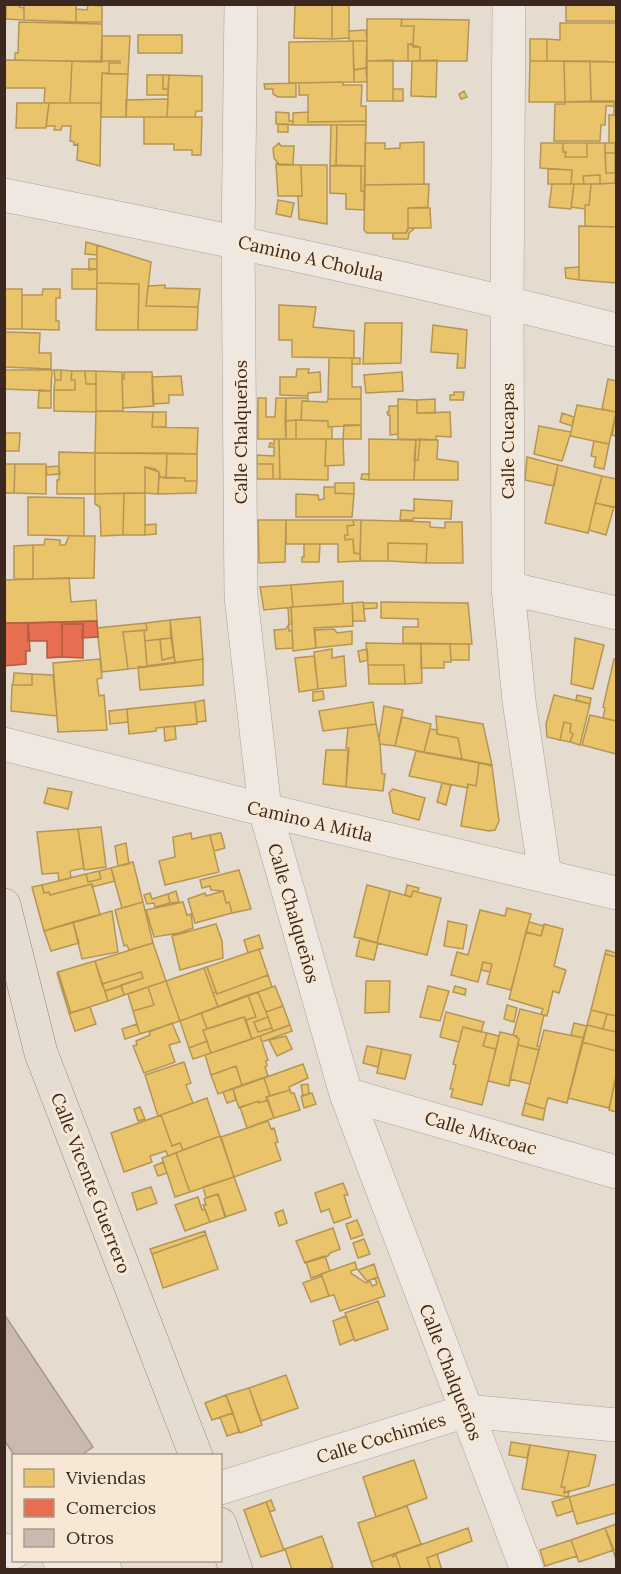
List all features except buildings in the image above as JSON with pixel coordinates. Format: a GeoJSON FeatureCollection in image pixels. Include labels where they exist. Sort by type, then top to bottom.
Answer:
{"type":"FeatureCollection","features":[{"type":"Feature","properties":{"kind":"main road","name":"Calle Vicente Guerrero"},"geometry":{"type":"LineString","coordinates":[[4,905],[41,1053],[196,1454]]}},
{"type":"Feature","properties":{"kind":"main road"},"geometry":{"type":"LineString","coordinates":[[222,1530],[236,1569]]}},
{"type":"Feature","properties":{"kind":"street","name":"Calle Chalqueños"},"geometry":{"type":"LineString","coordinates":[[241,4],[238,242],[241,596],[265,810],[346,1094],[527,1569]]}},
{"type":"Feature","properties":{"kind":"street","name":"Calle Cucapas"},"geometry":{"type":"LineString","coordinates":[[509,4],[508,588],[519,701],[545,875]]}},
{"type":"Feature","properties":{"kind":"street","name":"Camino A Cholula"},"geometry":{"type":"LineString","coordinates":[[4,195],[238,242],[507,302],[616,330]]}},
{"type":"Feature","properties":{"kind":"street"},"geometry":{"type":"LineString","coordinates":[[508,588],[616,614]]}},
{"type":"Feature","properties":{"kind":"street","name":"Camino A Mitla"},"geometry":{"type":"LineString","coordinates":[[4,744],[265,810],[616,893]]}},
{"type":"Feature","properties":{"kind":"street","name":"Calle Mixcoac"},"geometry":{"type":"LineString","coordinates":[[346,1094],[616,1172]]}},
{"type":"Feature","properties":{"kind":"street","name":"Calle Cochimíes"},"geometry":{"type":"LineString","coordinates":[[222,1487],[466,1411],[616,1425]]}},
{"type":"Feature","properties":{"kind":"street"},"geometry":{"type":"LineString","coordinates":[[69,1562],[105,1569]]}}]}
